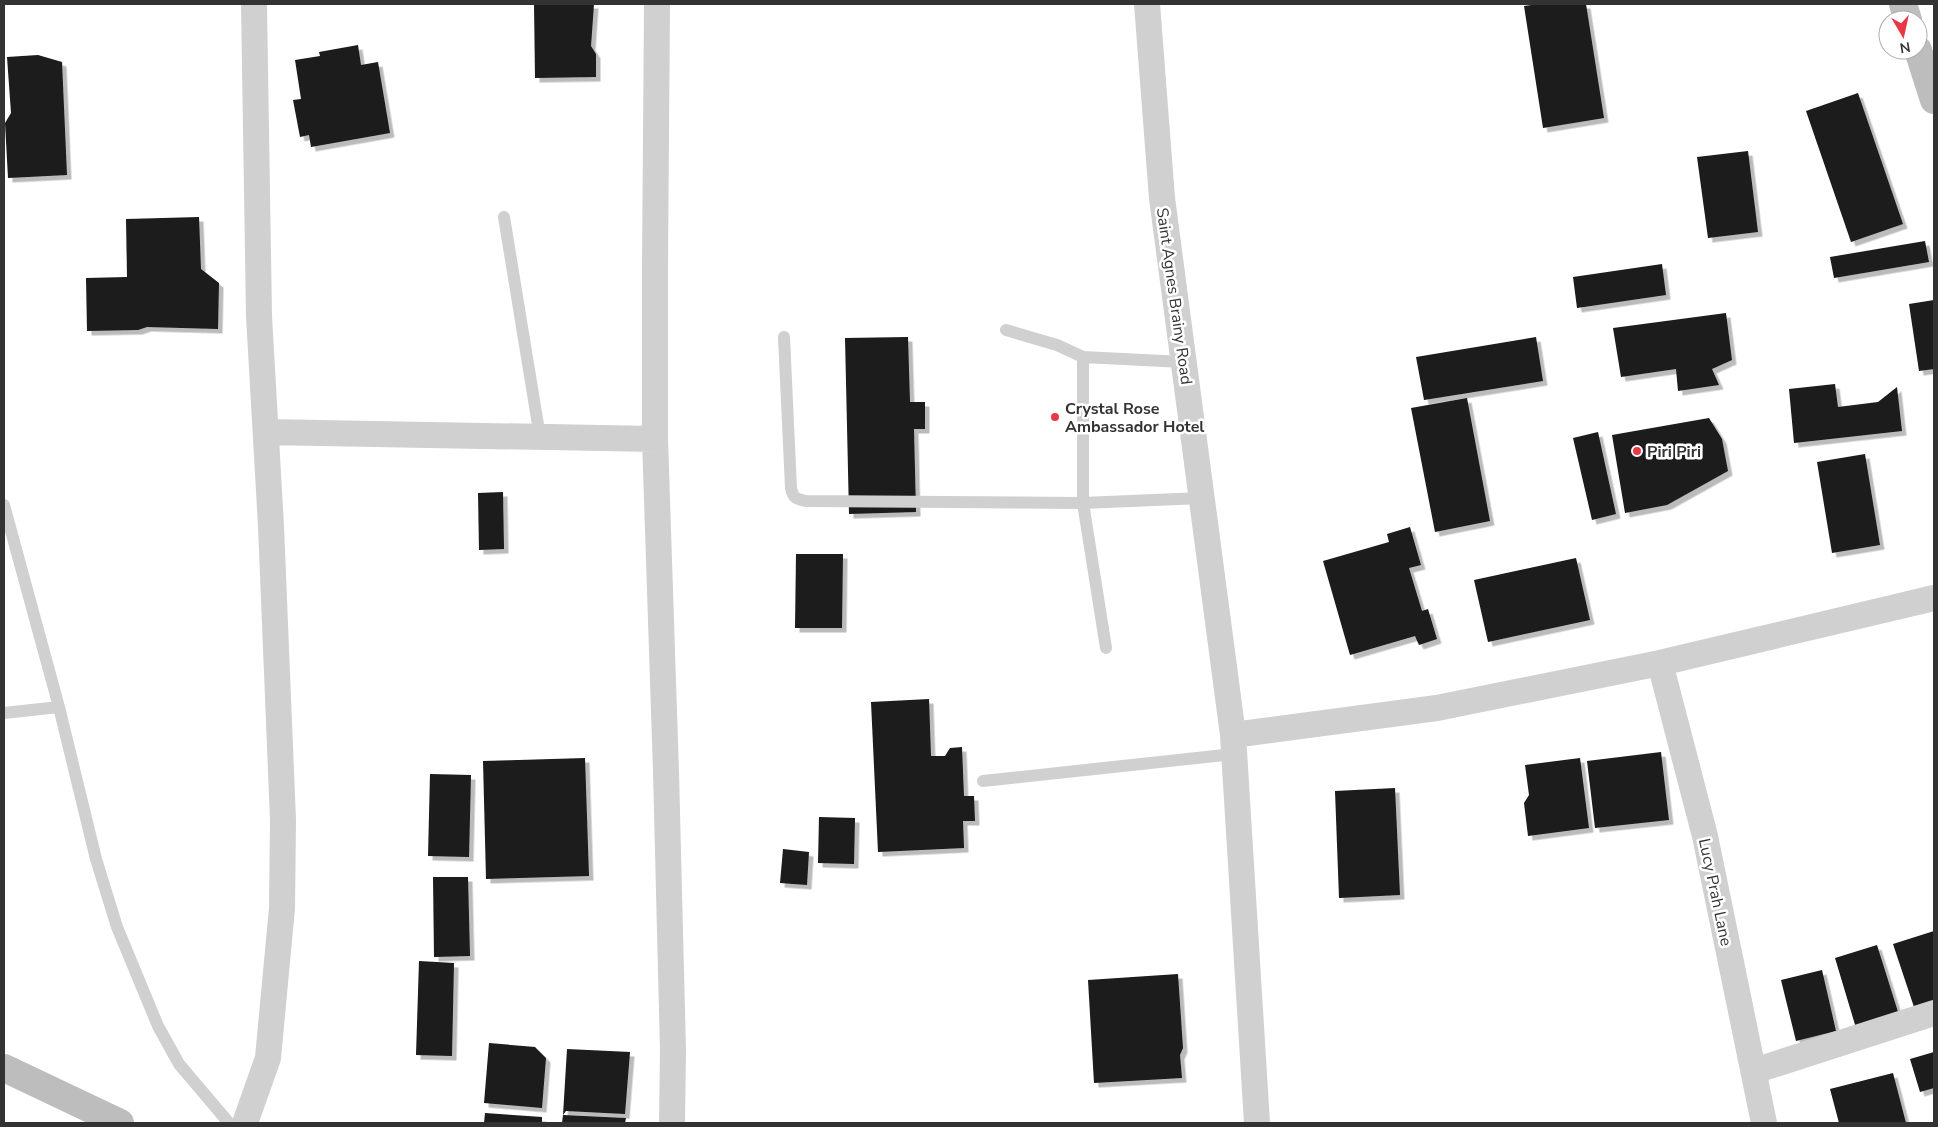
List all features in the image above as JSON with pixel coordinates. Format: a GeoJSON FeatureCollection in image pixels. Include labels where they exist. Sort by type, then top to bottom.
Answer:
{"type":"FeatureCollection","features":[{"type":"Feature","properties":{"kind":"main road"},"geometry":{"type":"LineString","coordinates":[[1921,60],[1934,100]]}},
{"type":"Feature","properties":{"kind":"main road"},"geometry":{"type":"LineString","coordinates":[[4,1068],[120,1123]]}},
{"type":"Feature","properties":{"kind":"street"},"geometry":{"type":"LineString","coordinates":[[245,1123],[268,1058],[282,908],[283,820],[259,316],[254,4]]}},
{"type":"Feature","properties":{"kind":"street"},"geometry":{"type":"LineString","coordinates":[[657,4],[655,439],[666,772],[672,1123]]}},
{"type":"Feature","properties":{"kind":"street","name":"Saint Agnes Brainy Road"},"geometry":{"type":"LineString","coordinates":[[1147,4],[1162,198],[1233,744],[1257,1123]]}},
{"type":"Feature","properties":{"kind":"street"},"geometry":{"type":"LineString","coordinates":[[266,432],[655,439]]}},
{"type":"Feature","properties":{"kind":"street"},"geometry":{"type":"LineString","coordinates":[[1233,744],[1437,708],[1660,663],[1934,598]]}},
{"type":"Feature","properties":{"kind":"street","name":"Lucy Prah Lane"},"geometry":{"type":"LineString","coordinates":[[1660,663],[1705,836],[1764,1123]]}},
{"type":"Feature","properties":{"kind":"street"},"geometry":{"type":"LineString","coordinates":[[1754,1071],[1934,1013]]}},
{"type":"Feature","properties":{"kind":"lane"},"geometry":{"type":"LineString","coordinates":[[504,217],[540,437]]}},
{"type":"Feature","properties":{"kind":"lane"},"geometry":{"type":"LineString","coordinates":[[1006,330],[1057,345],[1083,357],[1183,362]]}},
{"type":"Feature","properties":{"kind":"lane"},"geometry":{"type":"LineString","coordinates":[[784,337],[791,488],[792,495],[796,499],[806,501],[1083,503],[1202,498]]}},
{"type":"Feature","properties":{"kind":"lane"},"geometry":{"type":"LineString","coordinates":[[1083,357],[1083,503],[1106,648]]}},
{"type":"Feature","properties":{"kind":"lane"},"geometry":{"type":"LineString","coordinates":[[4,505],[96,859],[116,927],[158,1026],[179,1064],[229,1123]]}},
{"type":"Feature","properties":{"kind":"lane"},"geometry":{"type":"LineString","coordinates":[[4,713],[58,707]]}},
{"type":"Feature","properties":{"kind":"lane"},"geometry":{"type":"LineString","coordinates":[[983,782],[1233,744]]}},
{"type":"Feature","properties":{"kind":"building"},"geometry":{"type":"Polygon","coordinates":[[[534,4],[594,4],[591,46],[596,54],[596,77],[535,78],[534,4]]]}},
{"type":"Feature","properties":{"kind":"building"},"geometry":{"type":"Polygon","coordinates":[[[1539,4],[1586,4],[1604,118],[1543,128],[1524,6],[1539,4]]]}},
{"type":"Feature","properties":{"kind":"building"},"geometry":{"type":"Polygon","coordinates":[[[358,45],[361,65],[378,62],[390,133],[311,147],[309,135],[300,137],[293,100],[301,99],[295,60],[320,56],[319,52],[358,45]]]}},
{"type":"Feature","properties":{"kind":"building"},"geometry":{"type":"Polygon","coordinates":[[[38,55],[62,62],[67,175],[8,178],[5,123],[11,113],[7,57],[38,55]]]}},
{"type":"Feature","properties":{"kind":"building"},"geometry":{"type":"Polygon","coordinates":[[[1858,93],[1903,224],[1851,242],[1806,111],[1858,93]]]}},
{"type":"Feature","properties":{"kind":"building"},"geometry":{"type":"Polygon","coordinates":[[[1748,151],[1758,232],[1708,238],[1697,157],[1748,151]]]}},
{"type":"Feature","properties":{"kind":"building"},"geometry":{"type":"Polygon","coordinates":[[[199,217],[201,269],[219,283],[218,329],[147,327],[138,330],[87,331],[86,278],[127,277],[126,219],[199,217]]]}},
{"type":"Feature","properties":{"kind":"building"},"geometry":{"type":"Polygon","coordinates":[[[1925,241],[1929,262],[1834,278],[1830,257],[1925,241]]]}},
{"type":"Feature","properties":{"kind":"building"},"geometry":{"type":"Polygon","coordinates":[[[1662,264],[1666,295],[1577,308],[1573,277],[1662,264]]]}},
{"type":"Feature","properties":{"kind":"building"},"geometry":{"type":"Polygon","coordinates":[[[1934,300],[1934,369],[1919,371],[1909,304],[1934,300]]]}},
{"type":"Feature","properties":{"kind":"building"},"geometry":{"type":"Polygon","coordinates":[[[1726,313],[1732,360],[1712,369],[1719,385],[1678,391],[1676,369],[1621,377],[1613,328],[1726,313]]]}},
{"type":"Feature","properties":{"kind":"building"},"geometry":{"type":"Polygon","coordinates":[[[908,337],[910,402],[925,402],[925,429],[914,429],[916,512],[849,514],[845,338],[908,337]]]}},
{"type":"Feature","properties":{"kind":"building"},"geometry":{"type":"Polygon","coordinates":[[[1536,337],[1543,381],[1424,400],[1416,357],[1536,337]]]}},
{"type":"Feature","properties":{"kind":"building"},"geometry":{"type":"Polygon","coordinates":[[[1835,384],[1838,407],[1878,402],[1897,387],[1902,431],[1794,443],[1789,389],[1835,384]]]}},
{"type":"Feature","properties":{"kind":"building"},"geometry":{"type":"Polygon","coordinates":[[[1467,398],[1490,521],[1435,532],[1411,408],[1467,398]]]}},
{"type":"Feature","properties":{"kind":"building"},"geometry":{"type":"Polygon","coordinates":[[[1709,418],[1722,439],[1728,471],[1667,505],[1625,513],[1612,435],[1709,418]]]}},
{"type":"Feature","properties":{"kind":"building"},"geometry":{"type":"Polygon","coordinates":[[[1598,432],[1616,514],[1592,520],[1573,438],[1598,432]]]}},
{"type":"Feature","properties":{"kind":"building"},"geometry":{"type":"Polygon","coordinates":[[[1865,454],[1880,545],[1832,553],[1817,462],[1865,454]]]}},
{"type":"Feature","properties":{"kind":"building"},"geometry":{"type":"Polygon","coordinates":[[[503,492],[504,549],[479,550],[478,493],[503,492]]]}},
{"type":"Feature","properties":{"kind":"building"},"geometry":{"type":"Polygon","coordinates":[[[1410,527],[1421,565],[1409,568],[1422,611],[1428,609],[1437,639],[1419,645],[1415,636],[1350,655],[1323,561],[1389,542],[1387,534],[1410,527]]]}},
{"type":"Feature","properties":{"kind":"building"},"geometry":{"type":"Polygon","coordinates":[[[796,554],[843,554],[842,628],[795,628],[796,554]]]}},
{"type":"Feature","properties":{"kind":"building"},"geometry":{"type":"Polygon","coordinates":[[[1576,558],[1590,620],[1488,642],[1474,580],[1576,558]]]}},
{"type":"Feature","properties":{"kind":"building"},"geometry":{"type":"Polygon","coordinates":[[[929,699],[931,756],[945,756],[950,748],[962,747],[964,796],[974,796],[975,821],[963,821],[964,848],[878,852],[871,702],[929,699]]]}},
{"type":"Feature","properties":{"kind":"building"},"geometry":{"type":"Polygon","coordinates":[[[1661,752],[1669,820],[1595,828],[1587,761],[1661,752]]]}},
{"type":"Feature","properties":{"kind":"building"},"geometry":{"type":"Polygon","coordinates":[[[585,758],[589,876],[486,879],[483,761],[585,758]]]}},
{"type":"Feature","properties":{"kind":"building"},"geometry":{"type":"Polygon","coordinates":[[[1580,758],[1589,828],[1528,836],[1524,803],[1529,795],[1525,765],[1580,758]]]}},
{"type":"Feature","properties":{"kind":"building"},"geometry":{"type":"Polygon","coordinates":[[[430,774],[471,775],[469,857],[428,856],[430,774]]]}},
{"type":"Feature","properties":{"kind":"building"},"geometry":{"type":"Polygon","coordinates":[[[1395,788],[1400,895],[1339,898],[1335,791],[1395,788]]]}},
{"type":"Feature","properties":{"kind":"building"},"geometry":{"type":"Polygon","coordinates":[[[819,817],[855,818],[854,864],[818,863],[819,817]]]}},
{"type":"Feature","properties":{"kind":"building"},"geometry":{"type":"Polygon","coordinates":[[[783,849],[809,852],[807,885],[780,883],[783,849]]]}},
{"type":"Feature","properties":{"kind":"building"},"geometry":{"type":"Polygon","coordinates":[[[433,877],[468,877],[470,956],[434,957],[433,877]]]}},
{"type":"Feature","properties":{"kind":"building"},"geometry":{"type":"Polygon","coordinates":[[[1934,931],[1934,1000],[1914,1007],[1893,944],[1934,931]]]}},
{"type":"Feature","properties":{"kind":"building"},"geometry":{"type":"Polygon","coordinates":[[[1877,945],[1899,1015],[1856,1028],[1835,958],[1877,945]]]}},
{"type":"Feature","properties":{"kind":"building"},"geometry":{"type":"Polygon","coordinates":[[[419,961],[454,963],[452,1056],[416,1055],[419,961]]]}},
{"type":"Feature","properties":{"kind":"building"},"geometry":{"type":"Polygon","coordinates":[[[1822,970],[1836,1031],[1796,1041],[1781,980],[1822,970]]]}},
{"type":"Feature","properties":{"kind":"building"},"geometry":{"type":"Polygon","coordinates":[[[1178,974],[1183,1048],[1180,1055],[1182,1078],[1094,1083],[1088,980],[1178,974]]]}},
{"type":"Feature","properties":{"kind":"building"},"geometry":{"type":"Polygon","coordinates":[[[489,1043],[535,1047],[546,1058],[542,1108],[484,1103],[489,1043]]]}},
{"type":"Feature","properties":{"kind":"building"},"geometry":{"type":"Polygon","coordinates":[[[567,1049],[630,1052],[625,1114],[566,1111],[563,1115],[567,1049]]]}},
{"type":"Feature","properties":{"kind":"building"},"geometry":{"type":"Polygon","coordinates":[[[1934,1052],[1934,1088],[1920,1092],[1910,1059],[1934,1052]]]}},
{"type":"Feature","properties":{"kind":"building"},"geometry":{"type":"Polygon","coordinates":[[[1893,1073],[1906,1123],[1839,1123],[1830,1089],[1893,1073]]]}},
{"type":"Feature","properties":{"kind":"building"},"geometry":{"type":"Polygon","coordinates":[[[485,1113],[542,1117],[542,1123],[484,1123],[485,1113]]]}},
{"type":"Feature","properties":{"kind":"building"},"geometry":{"type":"Polygon","coordinates":[[[563,1115],[626,1118],[625,1123],[562,1123],[563,1115]]]}},
{"type":"Feature","properties":{"kind":"place","name":"Crystal Rose Ambassador Hotel"},"geometry":{"type":"Point","coordinates":[1055,417]}},
{"type":"Feature","properties":{"kind":"place","name":"Piri Piri"},"geometry":{"type":"Point","coordinates":[1637,451]}}]}
